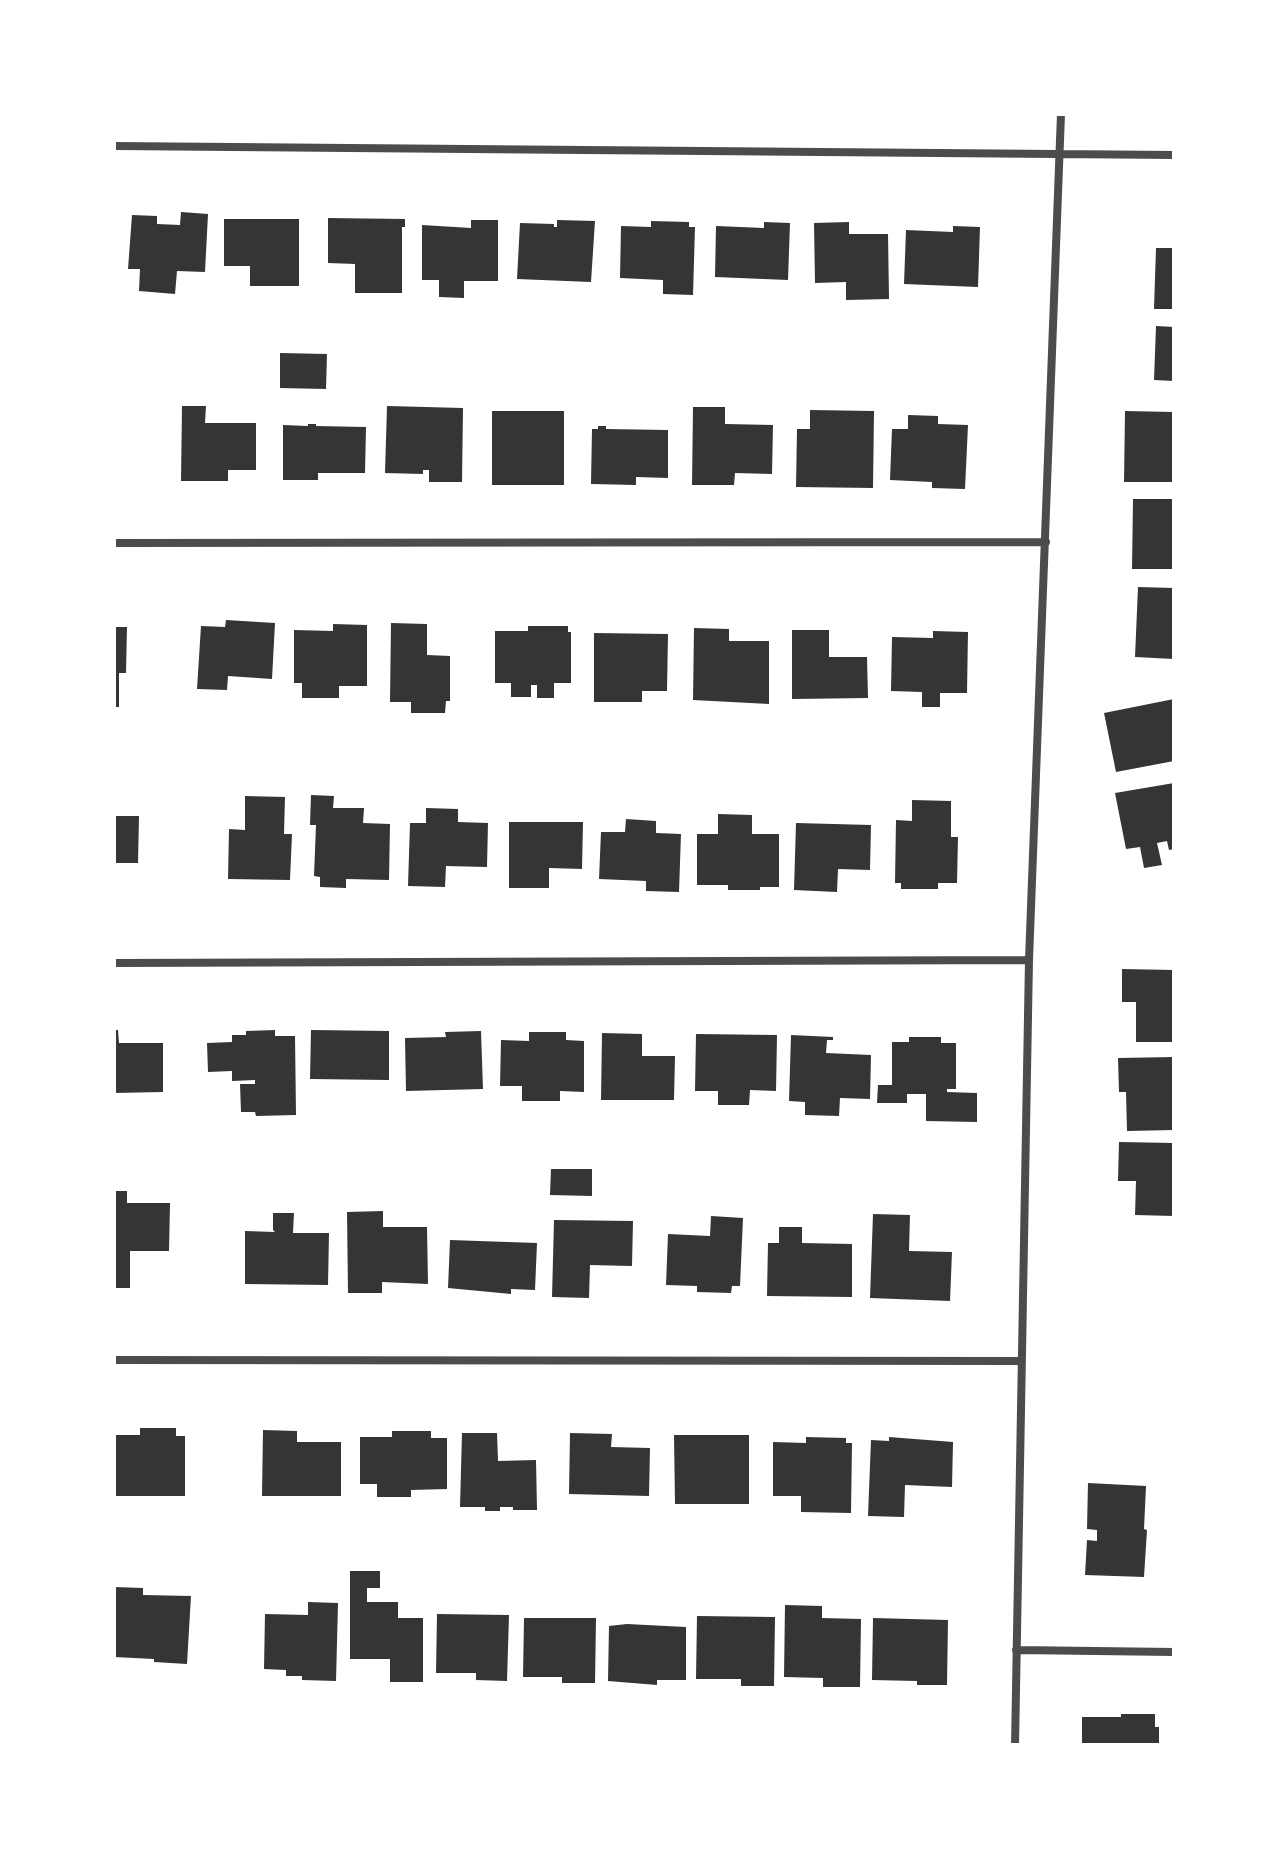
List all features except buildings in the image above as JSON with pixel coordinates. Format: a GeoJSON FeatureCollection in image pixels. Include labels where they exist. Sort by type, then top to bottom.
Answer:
{"type":"FeatureCollection","features":[{"type":"Feature","properties":{"kind":"street"},"geometry":{"type":"LineString","coordinates":[[1015,1745],[1029,960],[1061,114]]}},
{"type":"Feature","properties":{"kind":"street"},"geometry":{"type":"LineString","coordinates":[[114,146],[1174,155]]}},
{"type":"Feature","properties":{"kind":"street"},"geometry":{"type":"LineString","coordinates":[[114,543],[1046,542]]}},
{"type":"Feature","properties":{"kind":"street"},"geometry":{"type":"LineString","coordinates":[[114,963],[1029,960]]}},
{"type":"Feature","properties":{"kind":"street"},"geometry":{"type":"LineString","coordinates":[[114,1360],[1021,1361]]}},
{"type":"Feature","properties":{"kind":"street"},"geometry":{"type":"LineString","coordinates":[[1016,1650],[1174,1652]]}}]}
